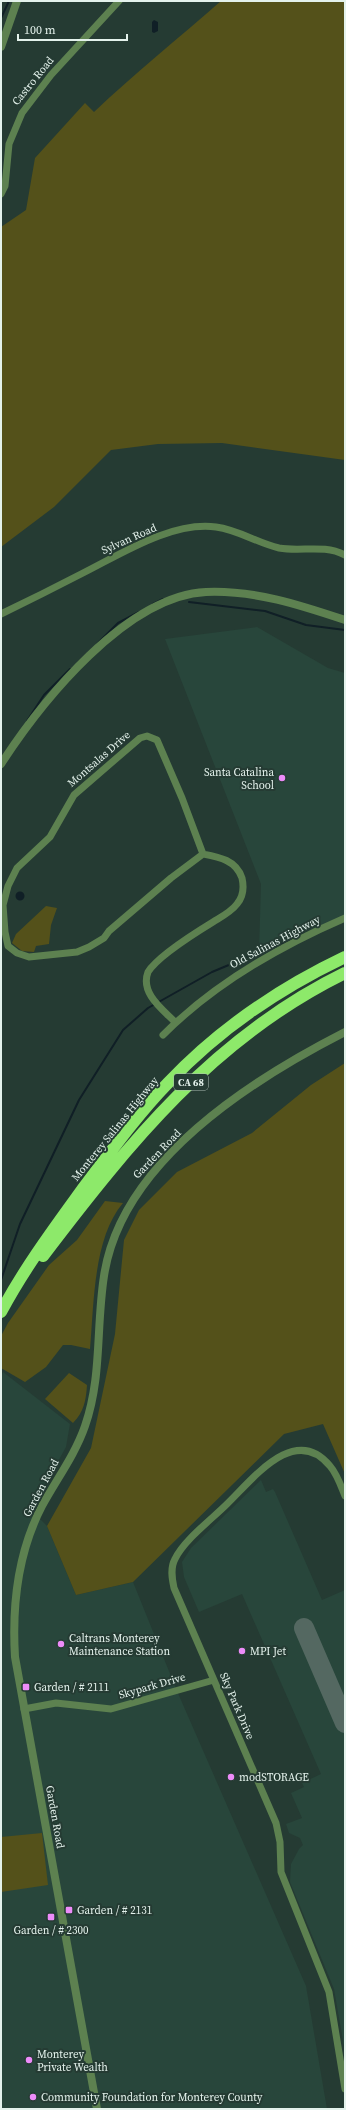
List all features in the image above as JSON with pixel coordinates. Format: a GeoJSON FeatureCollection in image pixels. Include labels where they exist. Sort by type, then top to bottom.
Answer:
{"type":"FeatureCollection","features":[{"type":"Feature","properties":{"kind":"highway","name":"Monterey Salinas Highway"},"geometry":{"type":"LineString","coordinates":[[1,1312],[26,1269],[51,1232],[124,1134],[169,1081],[208,1045],[254,1009],[295,983],[345,957]]}},
{"type":"Feature","properties":{"kind":"highway","name":"Monterey Salinas Highway"},"geometry":{"type":"LineString","coordinates":[[1,1321],[14,1299],[66,1224],[149,1126],[183,1089],[222,1053],[265,1020],[310,992],[345,974]]}},
{"type":"Feature","properties":{"kind":"street"},"geometry":{"type":"LineString","coordinates":[[1,47],[17,1]]}},
{"type":"Feature","properties":{"kind":"street","name":"Castro Road"},"geometry":{"type":"LineString","coordinates":[[1,194],[5,186],[9,144],[22,113],[51,75],[120,1]]}},
{"type":"Feature","properties":{"kind":"street","name":"Sylvan Road"},"geometry":{"type":"LineString","coordinates":[[1,614],[143,543],[190,529],[215,527],[231,530],[275,547],[291,549],[320,548],[333,550],[345,555]]}},
{"type":"Feature","properties":{"kind":"street"},"geometry":{"type":"LineString","coordinates":[[1,764],[37,713],[80,665],[127,625],[167,601],[205,592],[256,594],[295,604],[345,620]]}},
{"type":"Feature","properties":{"kind":"street","name":"Montsalas Drive"},"geometry":{"type":"LineString","coordinates":[[147,736],[157,740],[182,798],[203,854],[171,878],[109,931],[104,938],[83,950],[59,955],[29,957],[17,953],[6,942],[3,905],[8,886],[17,868],[50,837],[74,795],[140,738],[147,736]]}},
{"type":"Feature","properties":{"kind":"street"},"geometry":{"type":"LineString","coordinates":[[175,1022],[149,994],[146,984],[148,972],[185,941],[230,911],[238,903],[242,895],[242,882],[235,867],[225,859],[203,854]]}},
{"type":"Feature","properties":{"kind":"street","name":"Old Salinas Highway"},"geometry":{"type":"LineString","coordinates":[[163,1034],[175,1022],[210,994],[248,967],[303,937],[345,918]]}},
{"type":"Feature","properties":{"kind":"street","name":"Garden Road"},"geometry":{"type":"LineString","coordinates":[[97,2109],[24,1709],[14,1645],[14,1616],[18,1584],[29,1537],[40,1509],[80,1441],[90,1413],[98,1367],[104,1278],[113,1239],[119,1224],[137,1191],[152,1172],[169,1155],[212,1116],[250,1087],[281,1067],[345,1032]]}},
{"type":"Feature","properties":{"kind":"street","name":"Sky Park Drive"},"geometry":{"type":"LineString","coordinates":[[345,1496],[335,1473],[326,1461],[309,1452],[291,1450],[266,1466],[177,1554],[171,1572],[174,1588],[279,1835],[281,1872],[329,1992],[345,2089]]}},
{"type":"Feature","properties":{"kind":"street","name":"Skypark Drive"},"geometry":{"type":"LineString","coordinates":[[24,1709],[56,1703],[111,1709],[214,1680]]}},
{"type":"Feature","properties":{"kind":"shaded area"},"geometry":{"type":"Polygon","coordinates":[[[221,1],[345,1],[345,460],[222,443],[158,444],[111,450],[54,507],[1,547],[1,227],[26,210],[35,158],[85,103],[94,112],[141,69],[221,1]]]}},
{"type":"Feature","properties":{"kind":"shaded area"},"geometry":{"type":"Polygon","coordinates":[[[154,20],[158,22],[158,31],[154,33],[152,32],[152,22],[154,20]]]}},
{"type":"Feature","properties":{"kind":"shaded area","name":"Santa Catalina School"},"geometry":{"type":"Polygon","coordinates":[[[257,627],[328,668],[345,673],[345,915],[259,952],[261,884],[165,639],[257,627]]]}},
{"type":"Feature","properties":{"kind":"shaded area"},"geometry":{"type":"Polygon","coordinates":[[[20,891],[25,896],[20,901],[15,896],[20,891]]]}},
{"type":"Feature","properties":{"kind":"shaded area"},"geometry":{"type":"Polygon","coordinates":[[[46,906],[57,908],[51,925],[49,944],[36,946],[34,952],[22,951],[12,943],[16,934],[46,906]]]}},
{"type":"Feature","properties":{"kind":"shaded area"},"geometry":{"type":"Polygon","coordinates":[[[345,1063],[345,1474],[323,1424],[284,1434],[133,1582],[76,1595],[47,1526],[91,1448],[115,1334],[124,1240],[139,1210],[177,1172],[252,1133],[311,1085],[345,1063]]]}},
{"type":"Feature","properties":{"kind":"shaded area"},"geometry":{"type":"Polygon","coordinates":[[[105,1201],[123,1203],[113,1218],[100,1253],[94,1293],[90,1349],[63,1345],[46,1367],[25,1382],[1,1368],[1,1336],[8,1323],[49,1265],[77,1240],[105,1201]]]}},
{"type":"Feature","properties":{"kind":"shaded area"},"geometry":{"type":"Polygon","coordinates":[[[3,1372],[70,1424],[66,1447],[31,1510],[47,1526],[76,1595],[133,1582],[177,1691],[306,1986],[327,2109],[1,2109],[1,1377],[3,1372]]]}},
{"type":"Feature","properties":{"kind":"shaded area"},"geometry":{"type":"Polygon","coordinates":[[[69,1373],[87,1385],[84,1406],[80,1415],[73,1423],[45,1399],[69,1373]]]}},
{"type":"Feature","properties":{"kind":"shaded area"},"geometry":{"type":"Polygon","coordinates":[[[261,1480],[266,1492],[273,1489],[275,1492],[322,1600],[345,1590],[345,2052],[334,1989],[290,1882],[291,1864],[299,1849],[303,1845],[300,1838],[289,1833],[286,1824],[302,1818],[291,1793],[304,1787],[302,1783],[321,1774],[242,1594],[199,1612],[184,1577],[182,1562],[191,1548],[261,1480]]]}},
{"type":"Feature","properties":{"kind":"shaded area"},"geometry":{"type":"Polygon","coordinates":[[[42,1833],[48,1885],[1,1892],[1,1837],[42,1833]]]}},
{"type":"Feature","properties":{"kind":"waterway"},"geometry":{"type":"LineString","coordinates":[[1,18],[9,1]]}},
{"type":"Feature","properties":{"kind":"waterway"},"geometry":{"type":"LineString","coordinates":[[153,604],[163,599]]}},
{"type":"Feature","properties":{"kind":"waterway"},"geometry":{"type":"LineString","coordinates":[[189,602],[265,611],[306,625],[345,630]]}},
{"type":"Feature","properties":{"kind":"waterway"},"geometry":{"type":"LineString","coordinates":[[97,644],[118,623],[139,612]]}},
{"type":"Feature","properties":{"kind":"waterway"},"geometry":{"type":"LineString","coordinates":[[27,721],[44,695],[70,669]]}},
{"type":"Feature","properties":{"kind":"waterway"},"geometry":{"type":"LineString","coordinates":[[1,1280],[20,1224],[79,1100],[123,1030],[148,1008],[212,972],[298,936]]}},
{"type":"Feature","properties":{"kind":"taxiway"},"geometry":{"type":"LineString","coordinates":[[304,1628],[345,1723]]}},
{"type":"Feature","properties":{"kind":"place","name":"Santa Catalina School"},"geometry":{"type":"Point","coordinates":[282,778]}},
{"type":"Feature","properties":{"kind":"place","name":"Caltrans Monterey Maintenance Station"},"geometry":{"type":"Point","coordinates":[61,1644]}},
{"type":"Feature","properties":{"kind":"place","name":"MPI Jet"},"geometry":{"type":"Point","coordinates":[242,1651]}},
{"type":"Feature","properties":{"kind":"place","name":"Garden / # 2111"},"geometry":{"type":"Point","coordinates":[26,1687]}},
{"type":"Feature","properties":{"kind":"place","name":"modSTORAGE"},"geometry":{"type":"Point","coordinates":[231,1777]}},
{"type":"Feature","properties":{"kind":"place","name":"Garden / # 2131"},"geometry":{"type":"Point","coordinates":[69,1910]}},
{"type":"Feature","properties":{"kind":"place","name":"Garden / # 2300"},"geometry":{"type":"Point","coordinates":[51,1917]}},
{"type":"Feature","properties":{"kind":"place","name":"Monterey Private Wealth"},"geometry":{"type":"Point","coordinates":[29,2060]}},
{"type":"Feature","properties":{"kind":"place","name":"Community Foundation for Monterey County"},"geometry":{"type":"Point","coordinates":[33,2097]}}]}
